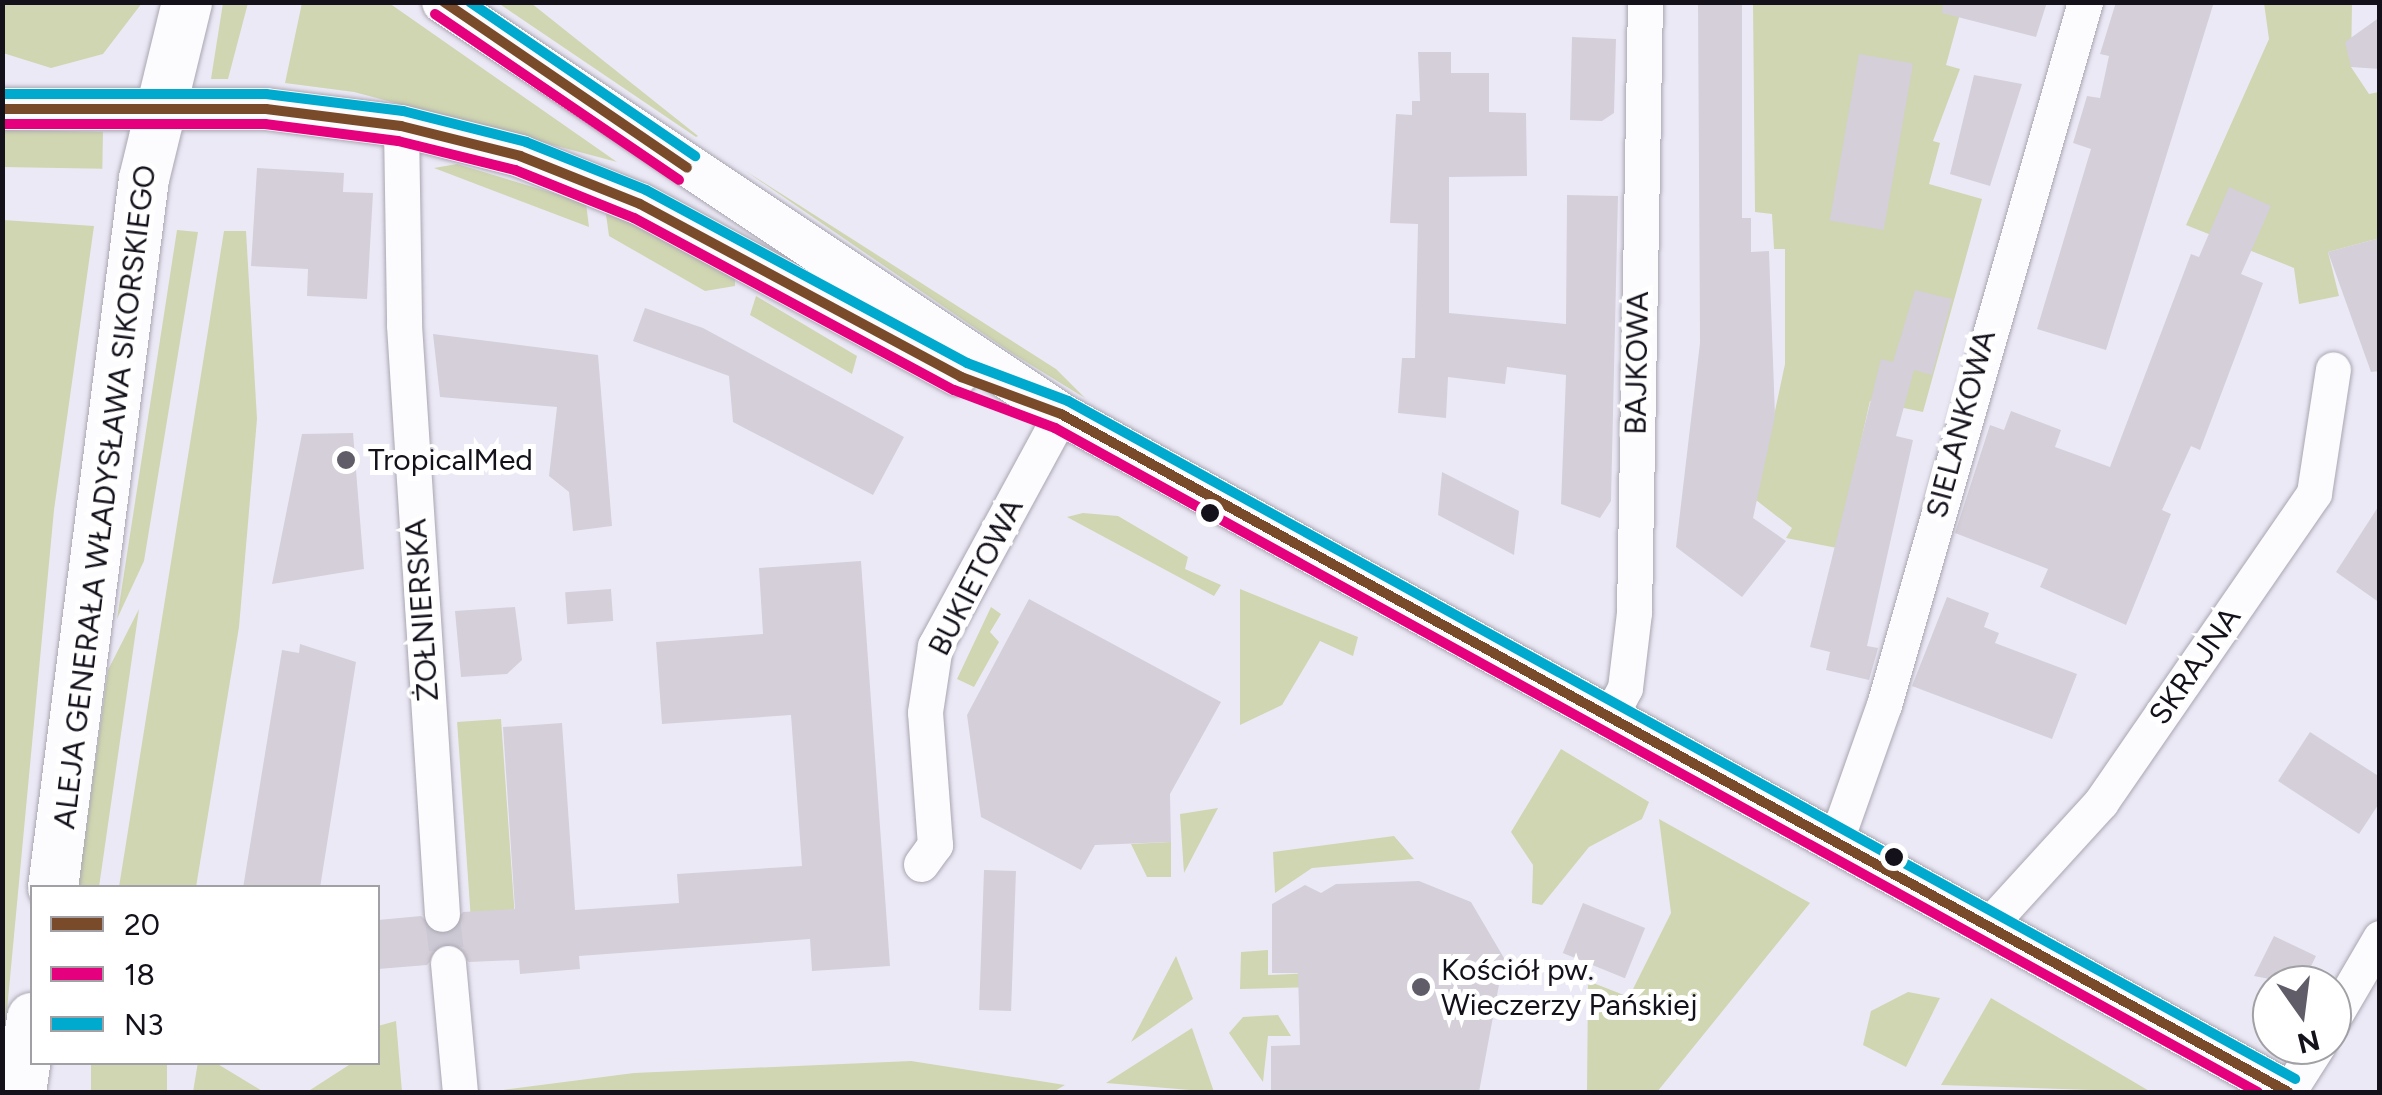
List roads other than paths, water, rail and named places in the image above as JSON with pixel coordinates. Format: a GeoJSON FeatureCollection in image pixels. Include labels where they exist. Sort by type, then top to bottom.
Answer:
{"type":"FeatureCollection","features":[{"type":"Feature","properties":{"kind":"main road","name":"ALEJA GENERAŁA WŁADYSŁAWA SIKORSKIEGO"},"geometry":{"type":"LineString","coordinates":[[53,885],[159,108],[187,2]]}},
{"type":"Feature","properties":{"kind":"main road"},"geometry":{"type":"LineString","coordinates":[[21,1092],[30,1031]]}},
{"type":"Feature","properties":{"kind":"street"},"geometry":{"type":"LineString","coordinates":[[444,2],[1061,414],[2288,1092],[2305,1065]]}},
{"type":"Feature","properties":{"kind":"street","name":"BAJKOWA"},"geometry":{"type":"LineString","coordinates":[[1610,718],[1625,688],[1634,612],[1646,2]]}},
{"type":"Feature","properties":{"kind":"street","name":"SIELANKOWA"},"geometry":{"type":"LineString","coordinates":[[1835,844],[1884,705],[2084,2]]}},
{"type":"Feature","properties":{"kind":"street"},"geometry":{"type":"LineString","coordinates":[[2,108],[159,108],[401,126],[520,156],[640,204],[961,377],[1061,414]]}},
{"type":"Feature","properties":{"kind":"street","name":"ŻOŁNIERSKA"},"geometry":{"type":"LineString","coordinates":[[401,126],[404,325],[442,914]]}},
{"type":"Feature","properties":{"kind":"street","name":"SKRAJNA"},"geometry":{"type":"LineString","coordinates":[[1987,927],[2101,802],[2314,493],[2333,369]]}},
{"type":"Feature","properties":{"kind":"street","name":"BUKIETOWA"},"geometry":{"type":"LineString","coordinates":[[921,864],[935,845],[925,712],[935,646],[1061,414]]}},
{"type":"Feature","properties":{"kind":"street"},"geometry":{"type":"LineString","coordinates":[[2352,986],[2380,938]]}},
{"type":"Feature","properties":{"kind":"street"},"geometry":{"type":"LineString","coordinates":[[448,963],[460,1092]]}},
{"type":"Feature","properties":{"kind":"tunnel"},"geometry":{"type":"LineString","coordinates":[[442,914],[448,963]]}},
{"type":"Feature","properties":{"kind":"place","name":"TropicalMed"},"geometry":{"type":"Point","coordinates":[346,460]}},
{"type":"Feature","properties":{"kind":"place","name":"Kościół pw. Wieczerzy Pańskiej"},"geometry":{"type":"Point","coordinates":[1421,987]}}]}
